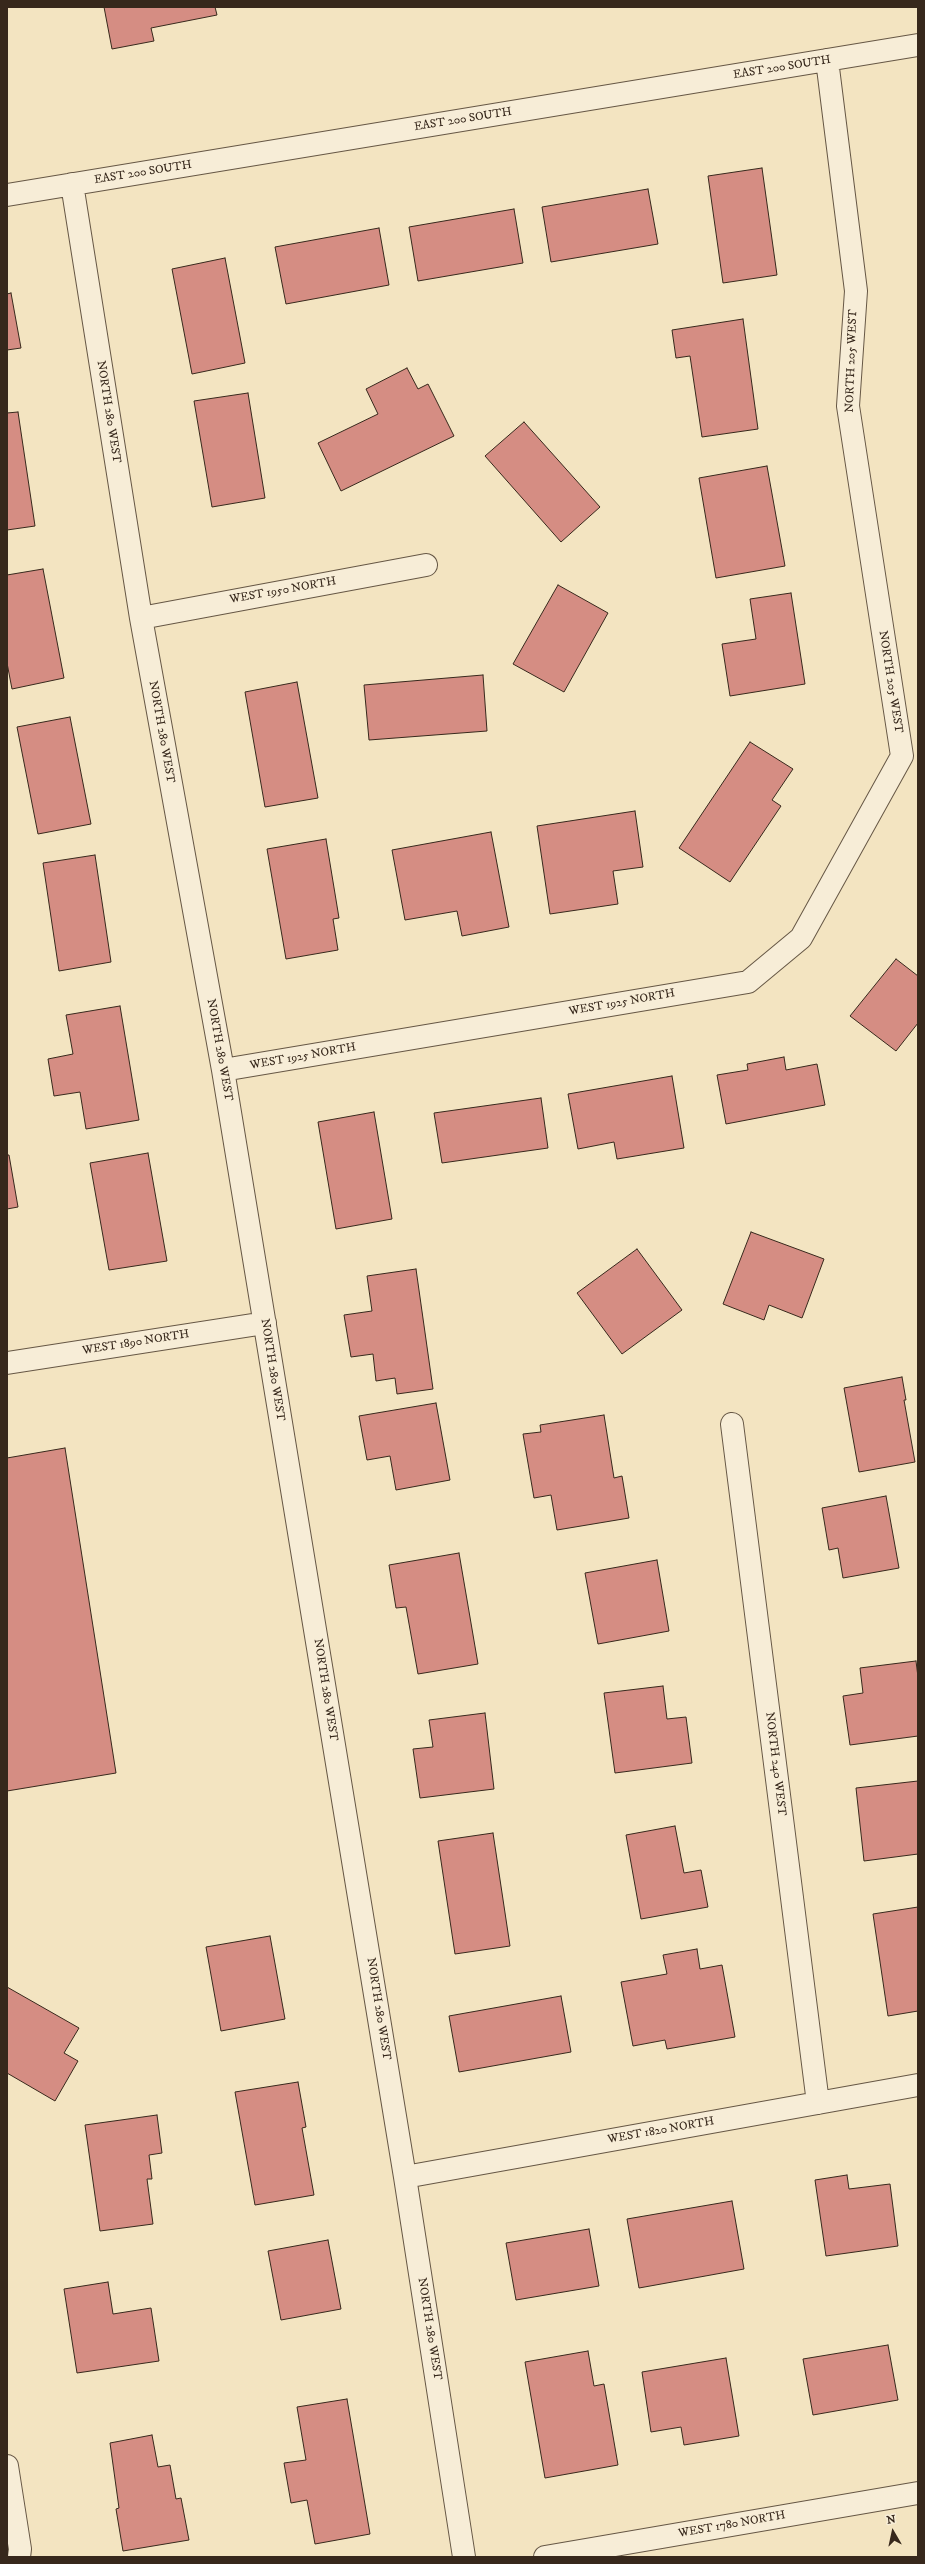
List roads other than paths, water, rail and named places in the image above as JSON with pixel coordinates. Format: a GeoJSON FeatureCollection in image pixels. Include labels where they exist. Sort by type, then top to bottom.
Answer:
{"type":"FeatureCollection","features":[{"type":"Feature","properties":{"kind":"street","name":"EAST 200 SOUTH"},"geometry":{"type":"LineString","coordinates":[[7,195],[918,45]]}},
{"type":"Feature","properties":{"kind":"street","name":"NORTH 205 WEST"},"geometry":{"type":"LineString","coordinates":[[827,60],[856,291],[848,406],[902,756]]}},
{"type":"Feature","properties":{"kind":"street","name":"NORTH 280 WEST"},"geometry":{"type":"LineString","coordinates":[[72,184],[141,618],[223,1070],[265,1323],[405,2177],[464,2557]]}},
{"type":"Feature","properties":{"kind":"street","name":"WEST 1950 NORTH"},"geometry":{"type":"LineString","coordinates":[[141,618],[426,565]]}},
{"type":"Feature","properties":{"kind":"street","name":"WEST 1925 NORTH"},"geometry":{"type":"LineString","coordinates":[[223,1070],[748,982],[801,938],[902,756]]}},
{"type":"Feature","properties":{"kind":"street","name":"WEST 1890 NORTH"},"geometry":{"type":"LineString","coordinates":[[7,1363],[265,1323]]}},
{"type":"Feature","properties":{"kind":"street","name":"NORTH 240 WEST"},"geometry":{"type":"LineString","coordinates":[[732,1424],[818,2103]]}},
{"type":"Feature","properties":{"kind":"street","name":"WEST 1820 NORTH"},"geometry":{"type":"LineString","coordinates":[[405,2177],[918,2086]]}},
{"type":"Feature","properties":{"kind":"street"},"geometry":{"type":"LineString","coordinates":[[7,2466],[20,2549],[19,2557]]}},
{"type":"Feature","properties":{"kind":"street","name":"WEST 1780 NORTH"},"geometry":{"type":"LineString","coordinates":[[546,2557],[918,2494]]}}]}
